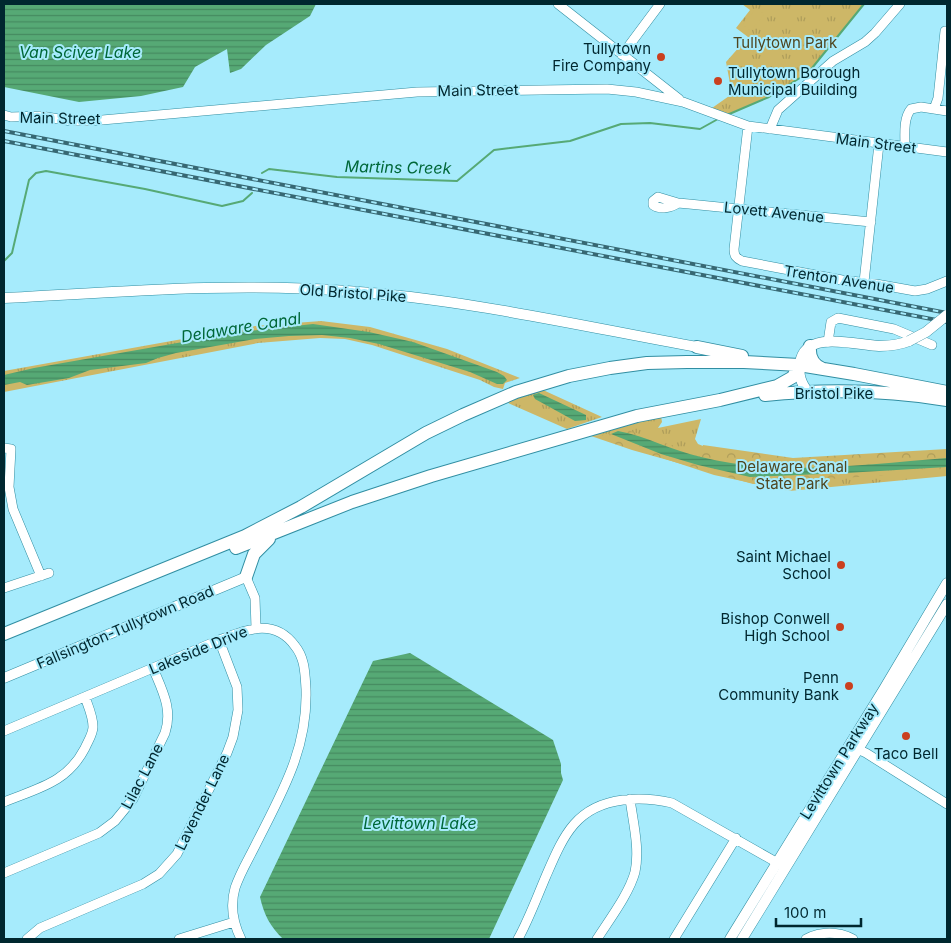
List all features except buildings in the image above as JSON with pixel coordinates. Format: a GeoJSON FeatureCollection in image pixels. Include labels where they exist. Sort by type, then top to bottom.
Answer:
{"type":"FeatureCollection","features":[{"type":"Feature","properties":{"kind":"highway"},"geometry":{"type":"LineString","coordinates":[[810,346],[809,352],[812,360],[818,367],[823,369]]}},
{"type":"Feature","properties":{"kind":"highway"},"geometry":{"type":"LineString","coordinates":[[697,347],[784,364]]}},
{"type":"Feature","properties":{"kind":"highway"},"geometry":{"type":"LineString","coordinates":[[4,634],[245,536],[302,507],[433,430],[516,392],[569,376],[629,365],[696,362],[784,364]]}},
{"type":"Feature","properties":{"kind":"highway","name":"Bristol Pike"},"geometry":{"type":"LineString","coordinates":[[784,364],[823,369],[947,392]]}},
{"type":"Feature","properties":{"kind":"highway"},"geometry":{"type":"LineString","coordinates":[[4,642],[352,502],[431,476],[637,416],[720,400],[782,384],[793,377],[799,365]]}},
{"type":"Feature","properties":{"kind":"highway","name":"Bristol Pike"},"geometry":{"type":"LineString","coordinates":[[720,400],[808,392],[884,394],[947,400]]}},
{"type":"Feature","properties":{"kind":"highway"},"geometry":{"type":"LineString","coordinates":[[246,577],[250,563],[257,550],[279,531]]}},
{"type":"Feature","properties":{"kind":"main road","name":"Old Bristol Pike"},"geometry":{"type":"LineString","coordinates":[[4,298],[153,290],[274,288],[345,290],[432,300],[697,347]]}},
{"type":"Feature","properties":{"kind":"main road"},"geometry":{"type":"LineString","coordinates":[[808,392],[800,380],[799,365],[802,356],[810,346],[818,342],[828,342],[892,346],[909,341],[926,332],[947,316]]}},
{"type":"Feature","properties":{"kind":"main road","name":"Fallsington-Tullytown Road"},"geometry":{"type":"LineString","coordinates":[[4,678],[246,577]]}},
{"type":"Feature","properties":{"kind":"main road","name":"Levittown Parkway"},"geometry":{"type":"LineString","coordinates":[[730,939],[947,583]]}},
{"type":"Feature","properties":{"kind":"main road","name":"Levittown Parkway"},"geometry":{"type":"LineString","coordinates":[[742,939],[947,604]]}},
{"type":"Feature","properties":{"kind":"street"},"geometry":{"type":"LineString","coordinates":[[558,4],[683,102]]}},
{"type":"Feature","properties":{"kind":"street"},"geometry":{"type":"LineString","coordinates":[[622,55],[660,4]]}},
{"type":"Feature","properties":{"kind":"street"},"geometry":{"type":"LineString","coordinates":[[770,129],[778,110],[832,61],[865,42],[900,4]]}},
{"type":"Feature","properties":{"kind":"street"},"geometry":{"type":"LineString","coordinates":[[934,109],[938,98],[945,31]]}},
{"type":"Feature","properties":{"kind":"street","name":"Main Street"},"geometry":{"type":"LineString","coordinates":[[4,115],[11,117],[41,116],[71,121],[91,121],[396,93],[452,90],[607,89],[636,92],[683,102],[748,126],[947,152]]}},
{"type":"Feature","properties":{"kind":"street"},"geometry":{"type":"LineString","coordinates":[[905,147],[906,121],[909,112],[914,108],[921,107],[947,111]]}},
{"type":"Feature","properties":{"kind":"street"},"geometry":{"type":"LineString","coordinates":[[738,209],[748,126]]}},
{"type":"Feature","properties":{"kind":"street"},"geometry":{"type":"LineString","coordinates":[[864,282],[879,144]]}},
{"type":"Feature","properties":{"kind":"street","name":"Lovett Avenue"},"geometry":{"type":"LineString","coordinates":[[678,203],[871,222]]}},
{"type":"Feature","properties":{"kind":"street","name":"Trenton Avenue"},"geometry":{"type":"LineString","coordinates":[[738,209],[734,254],[742,262],[842,280],[915,290],[927,289],[947,281]]}},
{"type":"Feature","properties":{"kind":"street"},"geometry":{"type":"LineString","coordinates":[[828,342],[831,322],[838,318],[894,329],[932,346]]}},
{"type":"Feature","properties":{"kind":"street"},"geometry":{"type":"LineString","coordinates":[[4,448],[11,449],[10,487],[13,509],[45,574],[4,588]]}},
{"type":"Feature","properties":{"kind":"street"},"geometry":{"type":"LineString","coordinates":[[246,577],[255,598],[256,628]]}},
{"type":"Feature","properties":{"kind":"street","name":"Lakeside Drive"},"geometry":{"type":"LineString","coordinates":[[4,731],[219,640],[256,628],[277,631],[288,638],[296,647],[303,662],[305,674],[306,708],[303,730],[296,758],[235,889],[232,906],[234,922],[241,939]]}},
{"type":"Feature","properties":{"kind":"street","name":"Lavender Lane"},"geometry":{"type":"LineString","coordinates":[[27,939],[40,928],[144,884],[159,874],[177,854],[227,753],[237,719],[237,687],[219,640]]}},
{"type":"Feature","properties":{"kind":"street","name":"Lilac Lane"},"geometry":{"type":"LineString","coordinates":[[4,873],[99,833],[116,821],[129,806],[165,733],[168,720],[166,698],[153,668]]}},
{"type":"Feature","properties":{"kind":"street"},"geometry":{"type":"LineString","coordinates":[[4,802],[62,777],[78,761],[91,736],[93,726],[84,697]]}},
{"type":"Feature","properties":{"kind":"street"},"geometry":{"type":"LineString","coordinates":[[849,745],[866,753],[947,804]]}},
{"type":"Feature","properties":{"kind":"street"},"geometry":{"type":"LineString","coordinates":[[518,939],[557,849],[570,828],[584,814],[599,805],[630,799],[655,799],[672,804],[736,838],[786,868]]}},
{"type":"Feature","properties":{"kind":"street"},"geometry":{"type":"LineString","coordinates":[[597,939],[635,872],[636,853],[630,799]]}},
{"type":"Feature","properties":{"kind":"street"},"geometry":{"type":"LineString","coordinates":[[674,939],[736,838]]}},
{"type":"Feature","properties":{"kind":"street"},"geometry":{"type":"LineString","coordinates":[[179,939],[234,922]]}},
{"type":"Feature","properties":{"kind":"street"},"geometry":{"type":"LineString","coordinates":[[806,939],[833,932],[853,939]]}},
{"type":"Feature","properties":{"kind":"green space","name":"Tullytown Park"},"geometry":{"type":"Polygon","coordinates":[[[742,4],[864,4],[808,73],[769,97],[728,114],[712,108],[732,94],[726,62],[748,37],[736,28],[750,10],[742,4]]]}},
{"type":"Feature","properties":{"kind":"green space"},"geometry":{"type":"Polygon","coordinates":[[[756,8],[764,14],[751,31],[743,25],[756,8]]]}},
{"type":"Feature","properties":{"kind":"green space"},"geometry":{"type":"Polygon","coordinates":[[[321,321],[370,327],[447,349],[520,378],[505,383],[503,389],[372,345],[345,339],[320,338],[258,343],[4,392],[4,371],[255,326],[321,321]]]}},
{"type":"Feature","properties":{"kind":"green space"},"geometry":{"type":"Polygon","coordinates":[[[543,390],[602,417],[567,429],[506,402],[543,390]]]}},
{"type":"Feature","properties":{"kind":"green space","name":"Delaware Canal State Park"},"geometry":{"type":"Polygon","coordinates":[[[661,416],[662,422],[658,428],[701,419],[695,439],[698,444],[703,446],[772,458],[823,459],[947,451],[947,476],[789,491],[714,475],[623,445],[607,435],[591,436],[661,416]]]}},
{"type":"Feature","properties":{"kind":"green space"},"geometry":{"type":"Polygon","coordinates":[[[622,428],[701,454],[703,445],[793,458],[947,449],[947,458],[824,468],[762,467],[701,457],[639,436],[618,431],[622,428]]]}},
{"type":"Feature","properties":{"kind":"green space"},"geometry":{"type":"Polygon","coordinates":[[[611,434],[661,454],[750,477],[947,467],[947,471],[753,484],[632,450],[591,436],[611,434]]]}},
{"type":"Feature","properties":{"kind":"water","name":"Van Sciver Lake"},"geometry":{"type":"Polygon","coordinates":[[[4,4],[316,4],[310,16],[266,45],[241,69],[230,73],[227,49],[195,67],[183,87],[141,96],[79,102],[4,87],[4,4]]]}},
{"type":"Feature","properties":{"kind":"water"},"geometry":{"type":"Polygon","coordinates":[[[313,324],[369,332],[413,342],[497,372],[507,380],[503,384],[497,384],[470,372],[379,344],[322,335],[255,339],[176,353],[146,363],[90,370],[69,378],[27,385],[20,382],[4,385],[4,375],[34,368],[240,332],[313,324]]]}},
{"type":"Feature","properties":{"kind":"water"},"geometry":{"type":"Polygon","coordinates":[[[539,393],[586,415],[586,420],[575,421],[535,399],[533,395],[539,393]]]}},
{"type":"Feature","properties":{"kind":"water"},"geometry":{"type":"Polygon","coordinates":[[[618,431],[639,436],[701,457],[732,463],[793,468],[855,466],[947,458],[947,467],[750,477],[661,454],[611,434],[618,431]]]}},
{"type":"Feature","properties":{"kind":"water","name":"Levittown Lake"},"geometry":{"type":"Polygon","coordinates":[[[410,653],[553,740],[561,764],[563,780],[489,939],[283,939],[268,920],[260,897],[373,661],[410,653]]]}},
{"type":"Feature","properties":{"kind":"waterway","name":"Martins Creek"},"geometry":{"type":"LineString","coordinates":[[727,115],[769,97],[808,73],[864,4]]}},
{"type":"Feature","properties":{"kind":"waterway","name":"Martins Creek"},"geometry":{"type":"LineString","coordinates":[[262,173],[269,169],[337,177],[457,181],[494,150],[570,141],[621,124],[650,123],[700,129],[718,119]]}},
{"type":"Feature","properties":{"kind":"waterway","name":"Martins Creek"},"geometry":{"type":"LineString","coordinates":[[4,261],[12,253],[29,180],[36,173],[46,171],[145,189],[222,206],[243,201],[252,193]]}},
{"type":"Feature","properties":{"kind":"railway"},"geometry":{"type":"LineString","coordinates":[[4,131],[947,313]]}},
{"type":"Feature","properties":{"kind":"railway"},"geometry":{"type":"LineString","coordinates":[[4,141],[947,322]]}},
{"type":"Feature","properties":{"kind":"place","name":"Tullytown Fire Company"},"geometry":{"type":"Point","coordinates":[661,57]}},
{"type":"Feature","properties":{"kind":"place","name":"Tullytown Borough Municipal Building"},"geometry":{"type":"Point","coordinates":[718,81]}},
{"type":"Feature","properties":{"kind":"place","name":"Saint Michael School"},"geometry":{"type":"Point","coordinates":[841,565]}},
{"type":"Feature","properties":{"kind":"place","name":"Bishop Conwell High School"},"geometry":{"type":"Point","coordinates":[840,627]}},
{"type":"Feature","properties":{"kind":"place","name":"Penn Community Bank"},"geometry":{"type":"Point","coordinates":[849,686]}},
{"type":"Feature","properties":{"kind":"place","name":"Taco Bell"},"geometry":{"type":"Point","coordinates":[906,736]}},
{"type":"Feature","properties":{"kind":"water label","name":"Delaware Canal"},"geometry":{"type":"Point","coordinates":[241,327]}}]}
